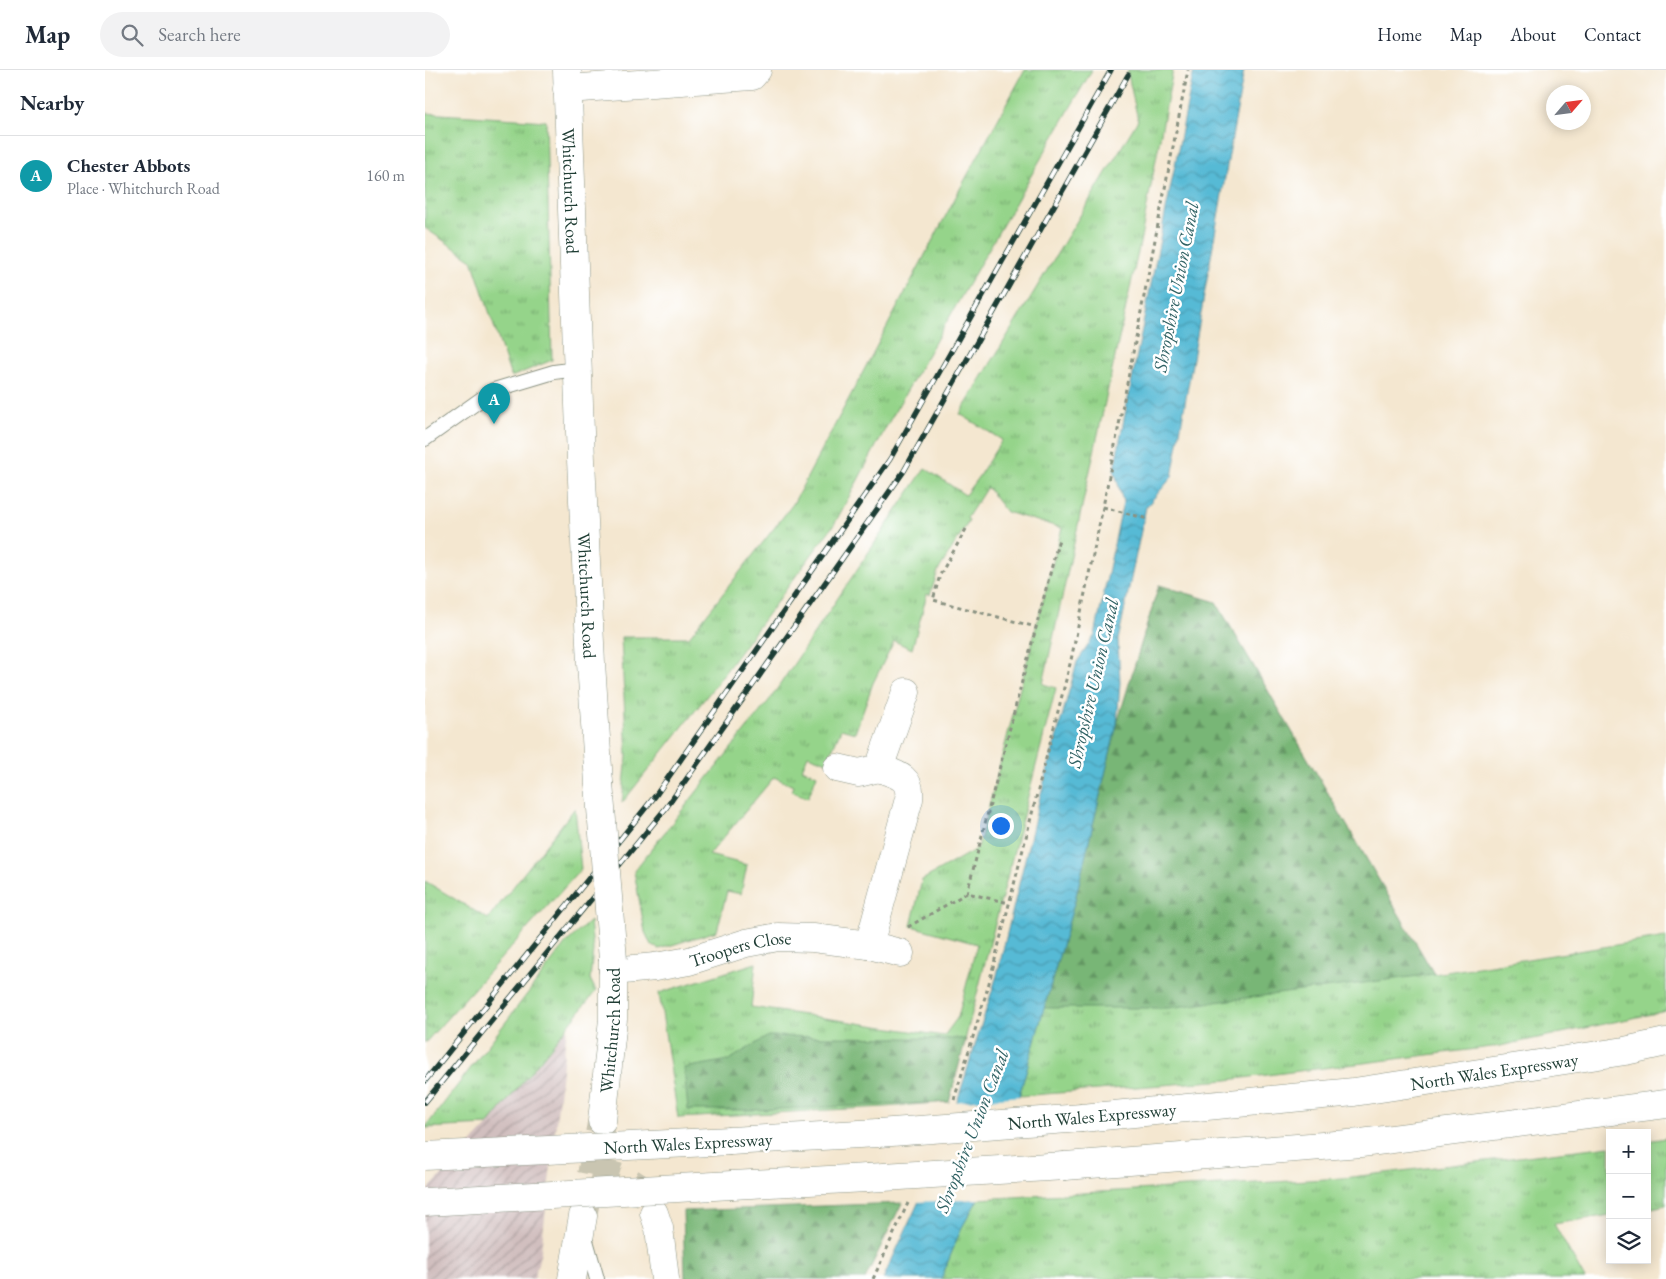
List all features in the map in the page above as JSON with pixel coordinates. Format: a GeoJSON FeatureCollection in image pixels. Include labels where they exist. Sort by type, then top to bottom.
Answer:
{"type":"FeatureCollection","features":[{"type":"Feature","properties":{"kind":"main road"},"geometry":{"type":"LineString","coordinates":[[567,80],[752,76],[757,70]]}},
{"type":"Feature","properties":{"kind":"main road","name":"Whitchurch Road"},"geometry":{"type":"LineString","coordinates":[[567,80],[577,370],[591,662],[613,965],[613,1019],[602,1121]]}},
{"type":"Feature","properties":{"kind":"main road"},"geometry":{"type":"LineString","coordinates":[[879,768],[905,692]]}},
{"type":"Feature","properties":{"kind":"main road"},"geometry":{"type":"LineString","coordinates":[[837,768],[859,773],[879,768],[904,779],[909,784],[911,791],[882,948]]}},
{"type":"Feature","properties":{"kind":"main road","name":"Troopers Close"},"geometry":{"type":"LineString","coordinates":[[613,965],[655,968],[746,943],[778,937],[813,938],[882,948]]}},
{"type":"Feature","properties":{"kind":"main road","name":"North Wales Expressway"},"geometry":{"type":"LineString","coordinates":[[425,1156],[878,1133],[1082,1118],[1354,1092],[1625,1051],[1666,1042]]}},
{"type":"Feature","properties":{"kind":"main road"},"geometry":{"type":"LineString","coordinates":[[425,1202],[1065,1166],[1361,1144],[1666,1104]]}},
{"type":"Feature","properties":{"kind":"main road"},"geometry":{"type":"LineString","coordinates":[[654,1213],[659,1228],[665,1279]]}},
{"type":"Feature","properties":{"kind":"main road"},"geometry":{"type":"LineString","coordinates":[[572,1279],[582,1220]]}},
{"type":"Feature","properties":{"kind":"lane"},"geometry":{"type":"LineString","coordinates":[[425,439],[494,390],[554,372],[577,370]]}},
{"type":"Feature","properties":{"kind":"lane"},"geometry":{"type":"LineString","coordinates":[[582,1220],[597,1279]]}},
{"type":"Feature","properties":{"kind":"path"},"geometry":{"type":"LineString","coordinates":[[954,1102],[989,987],[1071,660],[1103,507],[1188,70]]}},
{"type":"Feature","properties":{"kind":"path"},"geometry":{"type":"LineString","coordinates":[[1103,507],[1148,518]]}},
{"type":"Feature","properties":{"kind":"path"},"geometry":{"type":"LineString","coordinates":[[967,528],[940,575],[933,600],[1036,627]]}},
{"type":"Feature","properties":{"kind":"path"},"geometry":{"type":"LineString","coordinates":[[882,948],[967,893],[1059,539]]}},
{"type":"Feature","properties":{"kind":"path"},"geometry":{"type":"LineString","coordinates":[[967,893],[1009,903]]}},
{"type":"Feature","properties":{"kind":"path"},"geometry":{"type":"LineString","coordinates":[[873,1279],[909,1202]]}},
{"type":"Feature","properties":{"kind":"shaded area"},"geometry":{"type":"Polygon","coordinates":[[[567,1028],[541,1251],[534,1279],[425,1279],[425,1193],[488,1125],[567,1028]]]}},
{"type":"Feature","properties":{"kind":"green space"},"geometry":{"type":"Polygon","coordinates":[[[1025,70],[1092,70],[890,420],[835,523],[714,687],[622,803],[627,756],[621,637],[689,637],[793,504],[1025,70]]]}},
{"type":"Feature","properties":{"kind":"green space"},"geometry":{"type":"Polygon","coordinates":[[[1127,70],[1173,70],[1140,243],[1043,684],[1056,688],[949,1102],[678,1118],[659,993],[756,963],[751,1007],[944,1036],[958,1017],[977,944],[911,926],[922,880],[978,848],[1062,528],[1006,512],[987,487],[967,518],[969,521],[938,571],[930,595],[927,594],[912,649],[894,641],[873,683],[855,733],[841,729],[827,762],[808,755],[802,769],[817,775],[808,798],[791,791],[793,786],[774,777],[709,855],[747,865],[741,894],[727,891],[717,931],[659,949],[651,945],[645,932],[634,871],[771,698],[925,468],[965,495],[1002,440],[960,414],[1138,120],[1127,70]]]}},
{"type":"Feature","properties":{"kind":"green space"},"geometry":{"type":"Polygon","coordinates":[[[425,113],[546,121],[552,360],[511,377],[472,260],[425,228],[425,113]]]}},
{"type":"Feature","properties":{"kind":"green space"},"geometry":{"type":"Polygon","coordinates":[[[1159,585],[1216,602],[1434,974],[1666,937],[1666,1011],[1500,1046],[1227,1080],[1019,1096],[1075,900],[1117,724],[1159,585]]]}},
{"type":"Feature","properties":{"kind":"green space"},"geometry":{"type":"Polygon","coordinates":[[[1159,585],[1216,602],[1434,974],[1168,1008],[1044,1008],[1075,900],[1117,724],[1159,585]]]}},
{"type":"Feature","properties":{"kind":"green space"},"geometry":{"type":"Polygon","coordinates":[[[575,808],[581,869],[425,1043],[425,881],[488,919],[575,808]]]}},
{"type":"Feature","properties":{"kind":"green space"},"geometry":{"type":"Polygon","coordinates":[[[590,921],[593,950],[590,979],[596,991],[488,1125],[425,1128],[566,943],[590,921]]]}},
{"type":"Feature","properties":{"kind":"green space"},"geometry":{"type":"Polygon","coordinates":[[[768,1036],[966,1039],[949,1102],[756,1110],[688,1110],[684,1068],[729,1060],[768,1036]]]}},
{"type":"Feature","properties":{"kind":"green space"},"geometry":{"type":"Polygon","coordinates":[[[1666,1138],[1666,1205],[1651,1208],[1651,1174],[1651,1140],[1666,1138]]]}},
{"type":"Feature","properties":{"kind":"green space"},"geometry":{"type":"Polygon","coordinates":[[[1606,1146],[1606,1216],[1554,1224],[1585,1279],[941,1279],[961,1229],[978,1199],[1343,1178],[1606,1146]]]}},
{"type":"Feature","properties":{"kind":"green space"},"geometry":{"type":"Polygon","coordinates":[[[902,1203],[865,1279],[685,1279],[683,1211],[902,1203]]]}},
{"type":"Feature","properties":{"kind":"water","name":"Shropshire Union Canal"},"geometry":{"type":"Polygon","coordinates":[[[1194,70],[1244,70],[1172,477],[1146,507],[1118,640],[1120,682],[1117,724],[1075,900],[1019,1096],[978,1199],[961,1229],[941,1279],[883,1279],[919,1201],[958,1099],[997,975],[1040,797],[1077,662],[1095,635],[1123,502],[1114,469],[1194,70]]]}},
{"type":"Feature","properties":{"kind":"pier"},"geometry":{"type":"Polygon","coordinates":[[[1021,1096],[981,1199],[915,1202],[954,1102],[1021,1096]]]}},
{"type":"Feature","properties":{"kind":"tunnel"},"geometry":{"type":"LineString","coordinates":[[583,1216],[601,1124]]}},
{"type":"Feature","properties":{"kind":"tunnel"},"geometry":{"type":"LineString","coordinates":[[591,1172],[616,1176],[631,1182],[649,1200]]}},
{"type":"Feature","properties":{"kind":"railway"},"geometry":{"type":"LineString","coordinates":[[425,1081],[656,795],[890,459],[1111,70]]}},
{"type":"Feature","properties":{"kind":"railway"},"geometry":{"type":"LineString","coordinates":[[425,1102],[666,808],[904,471],[1128,75]]}},
{"type":"Feature","properties":{"kind":"place","name":"Chester Abbots"},"geometry":{"type":"Point","coordinates":[494,424]}}]}
